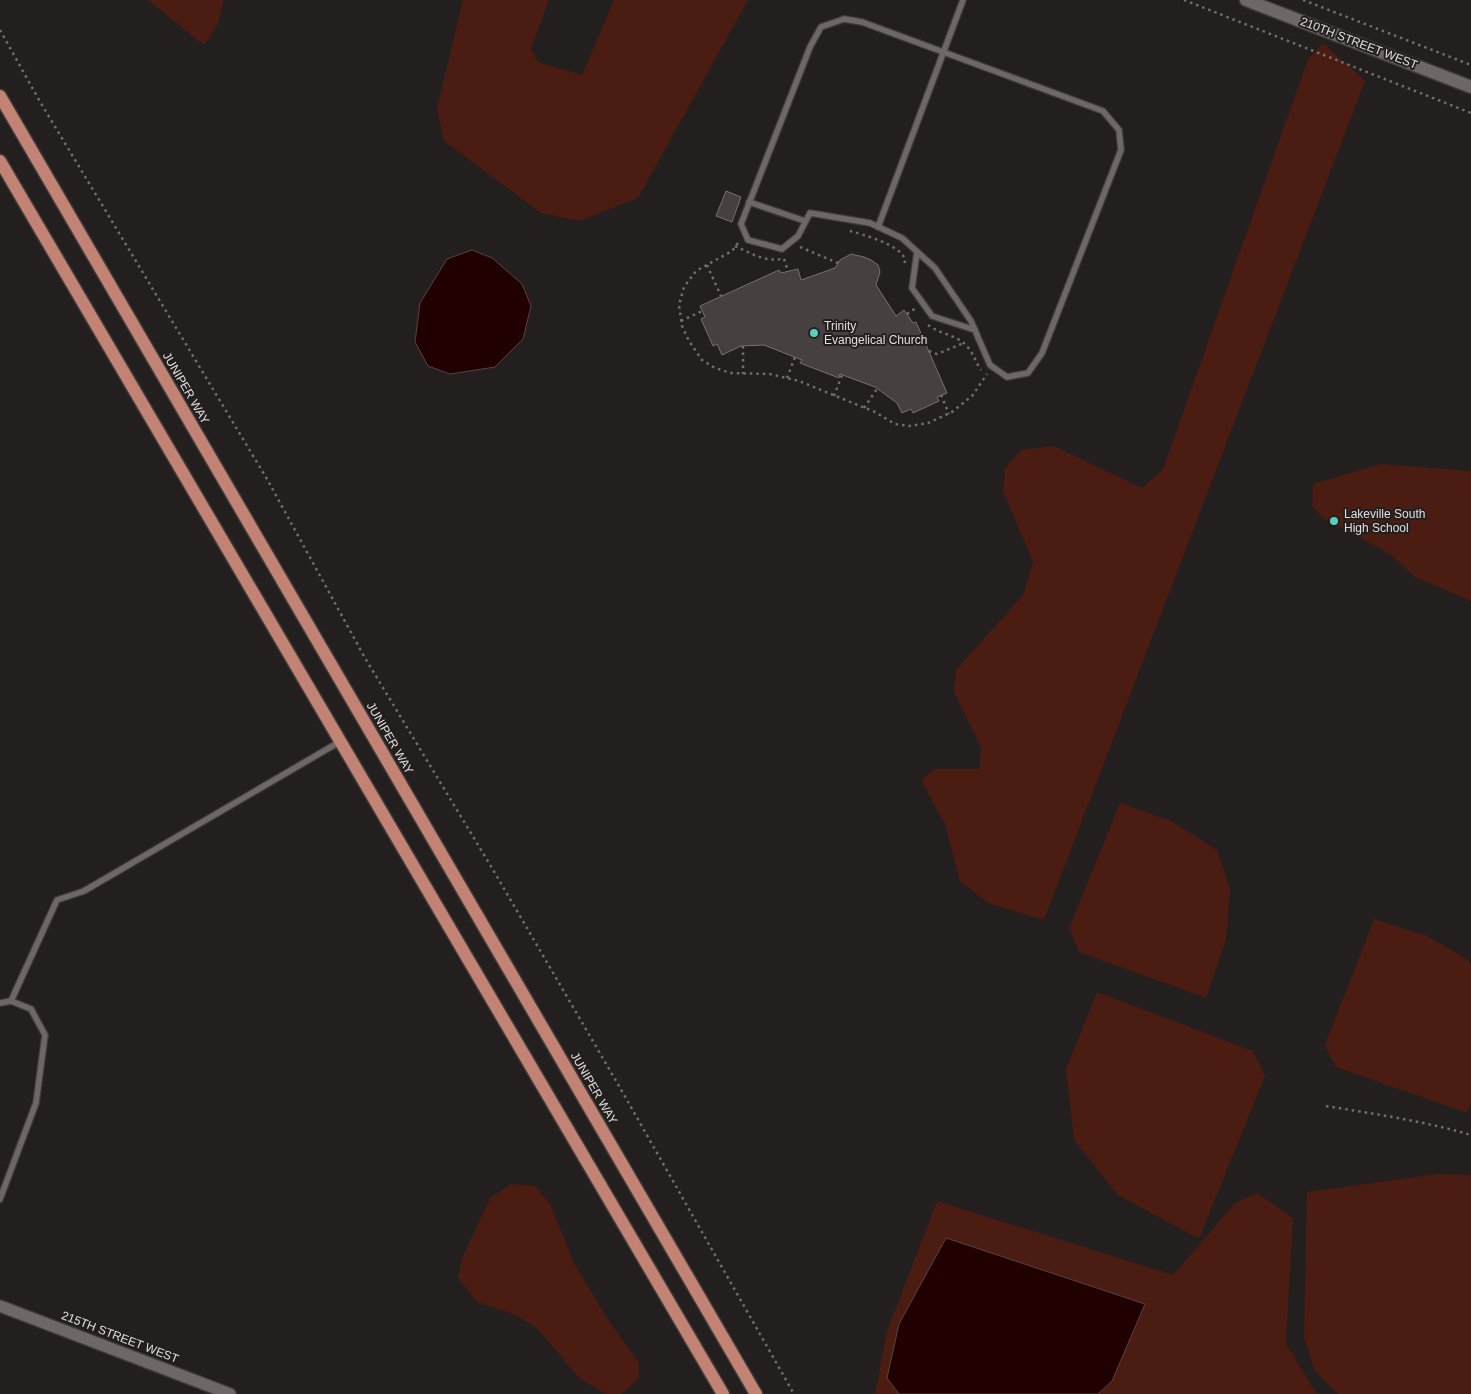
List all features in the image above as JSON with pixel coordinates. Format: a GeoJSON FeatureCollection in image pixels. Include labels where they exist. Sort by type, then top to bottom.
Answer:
{"type":"FeatureCollection","features":[{"type":"Feature","properties":{"kind":"main road","name":"JUNIPER WAY"},"geometry":{"type":"LineString","coordinates":[[0,96],[756,1394]]}},
{"type":"Feature","properties":{"kind":"main road"},"geometry":{"type":"LineString","coordinates":[[0,161],[723,1394]]}},
{"type":"Feature","properties":{"kind":"street","name":"210TH STREET WEST"},"geometry":{"type":"LineString","coordinates":[[1246,0],[1471,87]]}},
{"type":"Feature","properties":{"kind":"street","name":"215TH STREET WEST"},"geometry":{"type":"LineString","coordinates":[[0,1306],[230,1394]]}},
{"type":"Feature","properties":{"kind":"lane"},"geometry":{"type":"LineString","coordinates":[[878,227],[963,0]]}},
{"type":"Feature","properties":{"kind":"lane"},"geometry":{"type":"LineString","coordinates":[[844,19],[862,22],[1103,111],[1119,130],[1121,150],[1042,353],[1028,373],[1007,377],[990,365],[971,321],[935,268],[902,238],[870,224],[810,213],[798,236],[782,249],[748,240],[741,224],[749,202],[810,47],[821,27],[844,19]]}},
{"type":"Feature","properties":{"kind":"lane"},"geometry":{"type":"LineString","coordinates":[[749,202],[805,221]]}},
{"type":"Feature","properties":{"kind":"lane"},"geometry":{"type":"LineString","coordinates":[[917,252],[912,288],[932,316],[975,330]]}},
{"type":"Feature","properties":{"kind":"lane"},"geometry":{"type":"LineString","coordinates":[[11,1001],[57,900],[84,891],[341,741]]}},
{"type":"Feature","properties":{"kind":"lane"},"geometry":{"type":"LineString","coordinates":[[0,1003],[11,1001],[31,1008],[45,1035],[36,1104],[0,1199]]}},
{"type":"Feature","properties":{"kind":"path"},"geometry":{"type":"LineString","coordinates":[[1184,0],[1471,113]]}},
{"type":"Feature","properties":{"kind":"path"},"geometry":{"type":"LineString","coordinates":[[1303,0],[1471,65]]}},
{"type":"Feature","properties":{"kind":"path"},"geometry":{"type":"LineString","coordinates":[[0,30],[39,100],[267,479],[365,658],[492,868],[619,1086],[794,1394]]}},
{"type":"Feature","properties":{"kind":"path"},"geometry":{"type":"LineString","coordinates":[[845,229],[865,235],[900,251],[904,257],[905,270]]}},
{"type":"Feature","properties":{"kind":"path"},"geometry":{"type":"LineString","coordinates":[[745,233],[732,252],[696,271],[684,287],[679,305],[682,326],[689,341],[702,360],[715,368],[731,373],[770,374],[799,381],[875,412],[894,424],[910,426],[928,424],[949,414],[972,396],[986,376],[990,365]]}},
{"type":"Feature","properties":{"kind":"path"},"geometry":{"type":"LineString","coordinates":[[796,251],[800,245],[838,263]]}},
{"type":"Feature","properties":{"kind":"path"},"geometry":{"type":"LineString","coordinates":[[736,246],[761,258],[784,259],[788,271]]}},
{"type":"Feature","properties":{"kind":"path"},"geometry":{"type":"LineString","coordinates":[[707,265],[721,296]]}},
{"type":"Feature","properties":{"kind":"path"},"geometry":{"type":"LineString","coordinates":[[911,303],[920,316]]}},
{"type":"Feature","properties":{"kind":"path"},"geometry":{"type":"LineString","coordinates":[[681,321],[702,311]]}},
{"type":"Feature","properties":{"kind":"path"},"geometry":{"type":"LineString","coordinates":[[924,322],[933,329],[964,343],[986,376]]}},
{"type":"Feature","properties":{"kind":"path"},"geometry":{"type":"LineString","coordinates":[[929,351],[937,354],[964,343]]}},
{"type":"Feature","properties":{"kind":"path"},"geometry":{"type":"LineString","coordinates":[[743,346],[743,374]]}},
{"type":"Feature","properties":{"kind":"path"},"geometry":{"type":"LineString","coordinates":[[787,378],[795,357]]}},
{"type":"Feature","properties":{"kind":"path"},"geometry":{"type":"LineString","coordinates":[[834,396],[842,375]]}},
{"type":"Feature","properties":{"kind":"path"},"geometry":{"type":"LineString","coordinates":[[864,408],[877,389]]}},
{"type":"Feature","properties":{"kind":"path"},"geometry":{"type":"LineString","coordinates":[[941,395],[949,414]]}},
{"type":"Feature","properties":{"kind":"path"},"geometry":{"type":"LineString","coordinates":[[1326,1106],[1390,1116],[1448,1128],[1471,1135]]}},
{"type":"Feature","properties":{"kind":"shaded area"},"geometry":{"type":"Polygon","coordinates":[[[148,0],[224,0],[218,24],[204,45],[148,0]]]}},
{"type":"Feature","properties":{"kind":"shaded area"},"geometry":{"type":"Polygon","coordinates":[[[463,0],[549,0],[531,49],[538,62],[582,75],[614,0],[748,0],[638,198],[579,221],[541,213],[444,141],[437,108],[463,0]]]}},
{"type":"Feature","properties":{"kind":"shaded area"},"geometry":{"type":"Polygon","coordinates":[[[1323,43],[1365,81],[1044,920],[988,903],[960,881],[945,824],[921,780],[935,769],[979,769],[981,748],[954,692],[956,670],[1023,595],[1033,562],[1003,491],[1005,468],[1021,450],[1054,446],[1142,488],[1163,469],[1308,59],[1323,43]]]}},
{"type":"Feature","properties":{"kind":"shaded area"},"geometry":{"type":"Polygon","coordinates":[[[472,250],[492,258],[522,284],[531,306],[523,339],[495,367],[450,374],[428,366],[415,342],[420,303],[447,259],[472,250]]]}},
{"type":"Feature","properties":{"kind":"shaded area"},"geometry":{"type":"Polygon","coordinates":[[[1381,464],[1471,471],[1471,601],[1415,577],[1389,553],[1324,519],[1312,506],[1313,484],[1381,464]]]}},
{"type":"Feature","properties":{"kind":"shaded area"},"geometry":{"type":"Polygon","coordinates":[[[1120,803],[1171,821],[1217,850],[1230,889],[1226,940],[1206,998],[1079,952],[1069,928],[1120,803]]]}},
{"type":"Feature","properties":{"kind":"shaded area"},"geometry":{"type":"Polygon","coordinates":[[[1374,919],[1427,936],[1467,959],[1471,965],[1471,1103],[1467,1113],[1336,1067],[1325,1045],[1374,919]]]}},
{"type":"Feature","properties":{"kind":"shaded area"},"geometry":{"type":"Polygon","coordinates":[[[1097,992],[1253,1051],[1265,1076],[1199,1239],[1118,1195],[1074,1140],[1066,1069],[1097,992]]]}},
{"type":"Feature","properties":{"kind":"shaded area"},"geometry":{"type":"Polygon","coordinates":[[[1438,1174],[1471,1175],[1471,1394],[1338,1394],[1315,1371],[1304,1337],[1307,1192],[1438,1174]]]}},
{"type":"Feature","properties":{"kind":"shaded area"},"geometry":{"type":"Polygon","coordinates":[[[511,1184],[535,1186],[550,1204],[574,1263],[608,1320],[639,1363],[639,1379],[621,1394],[606,1394],[579,1378],[538,1329],[516,1315],[477,1302],[458,1278],[463,1256],[490,1198],[511,1184]]]}},
{"type":"Feature","properties":{"kind":"shaded area"},"geometry":{"type":"Polygon","coordinates":[[[1257,1193],[1293,1218],[1286,1344],[1317,1394],[1098,1394],[1112,1381],[887,1378],[899,1394],[875,1394],[887,1331],[937,1201],[1173,1275],[1235,1203],[1257,1193]]]}},
{"type":"Feature","properties":{"kind":"shaded area"},"geometry":{"type":"Polygon","coordinates":[[[946,1238],[1145,1304],[1112,1381],[1098,1394],[899,1394],[887,1378],[899,1324],[946,1238]]]}},
{"type":"Feature","properties":{"kind":"building"},"geometry":{"type":"Polygon","coordinates":[[[726,191],[741,197],[732,222],[716,216],[726,191]]]}},
{"type":"Feature","properties":{"kind":"building","name":"Trinity Evangelical Church"},"geometry":{"type":"Polygon","coordinates":[[[851,254],[864,257],[878,265],[880,272],[876,285],[896,316],[904,310],[913,323],[916,322],[947,393],[937,397],[939,401],[913,413],[911,409],[902,413],[897,403],[875,387],[840,374],[839,378],[800,363],[802,360],[764,345],[741,346],[722,355],[717,344],[713,346],[701,319],[705,317],[700,306],[779,270],[781,273],[798,269],[801,280],[835,268],[840,260],[851,254]]]}},
{"type":"Feature","properties":{"kind":"place","name":"Trinity Evangelical Church"},"geometry":{"type":"Point","coordinates":[814,333]}},
{"type":"Feature","properties":{"kind":"place","name":"Lakeville South High School"},"geometry":{"type":"Point","coordinates":[1334,521]}}]}
